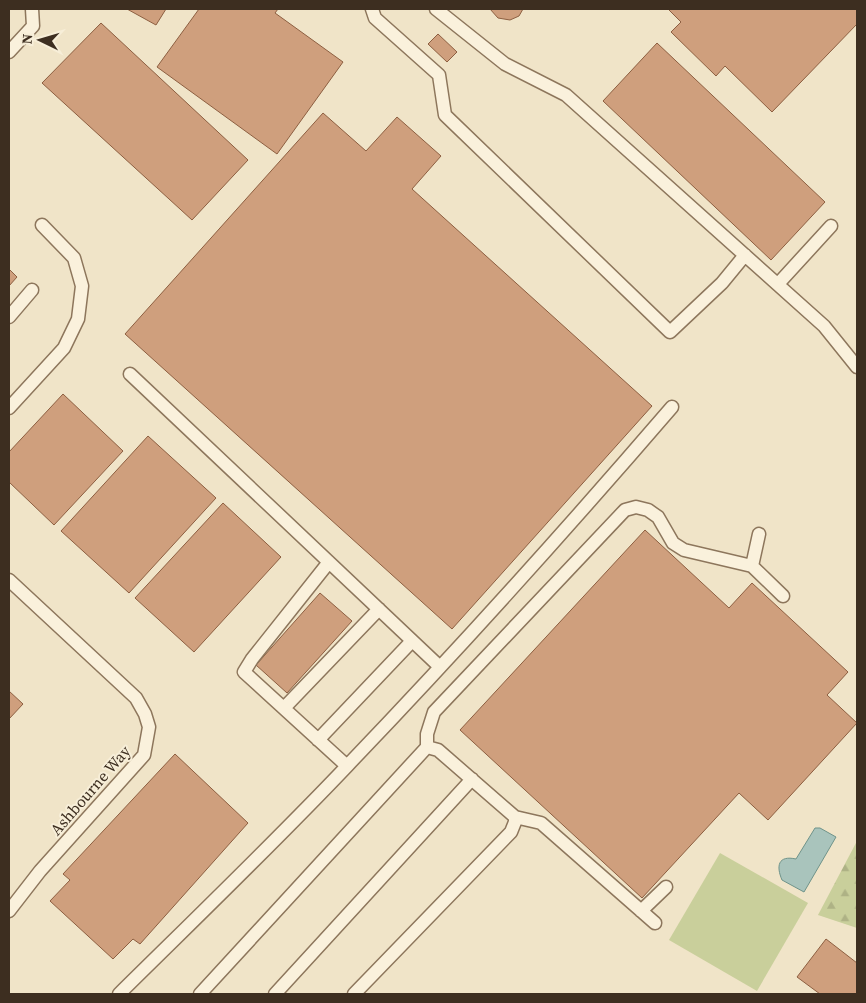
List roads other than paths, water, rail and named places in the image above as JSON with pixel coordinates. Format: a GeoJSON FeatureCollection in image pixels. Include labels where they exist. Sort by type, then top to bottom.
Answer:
{"type":"FeatureCollection","features":[{"type":"Feature","properties":{"kind":"lane"},"geometry":{"type":"LineString","coordinates":[[9,52],[33,26],[32,9]]}},
{"type":"Feature","properties":{"kind":"lane"},"geometry":{"type":"LineString","coordinates":[[372,9],[375,18],[439,75],[445,115],[670,332],[722,284],[745,255]]}},
{"type":"Feature","properties":{"kind":"lane"},"geometry":{"type":"LineString","coordinates":[[436,9],[505,64],[566,95],[824,326],[857,367]]}},
{"type":"Feature","properties":{"kind":"lane"},"geometry":{"type":"LineString","coordinates":[[9,408],[64,348],[78,319],[82,286],[74,258],[42,225]]}},
{"type":"Feature","properties":{"kind":"lane"},"geometry":{"type":"LineString","coordinates":[[778,284],[831,226]]}},
{"type":"Feature","properties":{"kind":"lane"},"geometry":{"type":"LineString","coordinates":[[9,318],[32,290]]}},
{"type":"Feature","properties":{"kind":"lane"},"geometry":{"type":"LineString","coordinates":[[130,374],[440,667]]}},
{"type":"Feature","properties":{"kind":"lane"},"geometry":{"type":"LineString","coordinates":[[119,994],[347,766],[603,488],[672,407]]}},
{"type":"Feature","properties":{"kind":"lane"},"geometry":{"type":"LineString","coordinates":[[200,994],[427,747],[427,734],[434,712],[626,510],[636,506],[648,510],[658,518],[673,543],[684,550],[752,566],[783,596]]}},
{"type":"Feature","properties":{"kind":"lane"},"geometry":{"type":"LineString","coordinates":[[752,566],[759,534]]}},
{"type":"Feature","properties":{"kind":"lane"},"geometry":{"type":"LineString","coordinates":[[329,562],[252,659],[244,672],[347,766]]}},
{"type":"Feature","properties":{"kind":"lane","name":"Ashbourne Way"},"geometry":{"type":"LineString","coordinates":[[9,580],[136,698],[145,714],[149,727],[144,755],[40,870],[9,909]]}},
{"type":"Feature","properties":{"kind":"lane"},"geometry":{"type":"LineString","coordinates":[[284,708],[379,609]]}},
{"type":"Feature","properties":{"kind":"lane"},"geometry":{"type":"LineString","coordinates":[[318,740],[412,640]]}},
{"type":"Feature","properties":{"kind":"lane"},"geometry":{"type":"LineString","coordinates":[[427,747],[438,750],[515,817],[541,823],[655,923]]}},
{"type":"Feature","properties":{"kind":"lane"},"geometry":{"type":"LineString","coordinates":[[275,994],[472,780]]}},
{"type":"Feature","properties":{"kind":"lane"},"geometry":{"type":"LineString","coordinates":[[354,994],[510,832],[515,822],[515,817]]}},
{"type":"Feature","properties":{"kind":"lane"},"geometry":{"type":"LineString","coordinates":[[641,911],[666,887]]}},
{"type":"Feature","properties":{"kind":"water"},"geometry":{"type":"Polygon","coordinates":[[[815,828],[820,828],[836,837],[804,892],[782,880],[779,866],[782,860],[796,859],[815,828]]]}}]}
